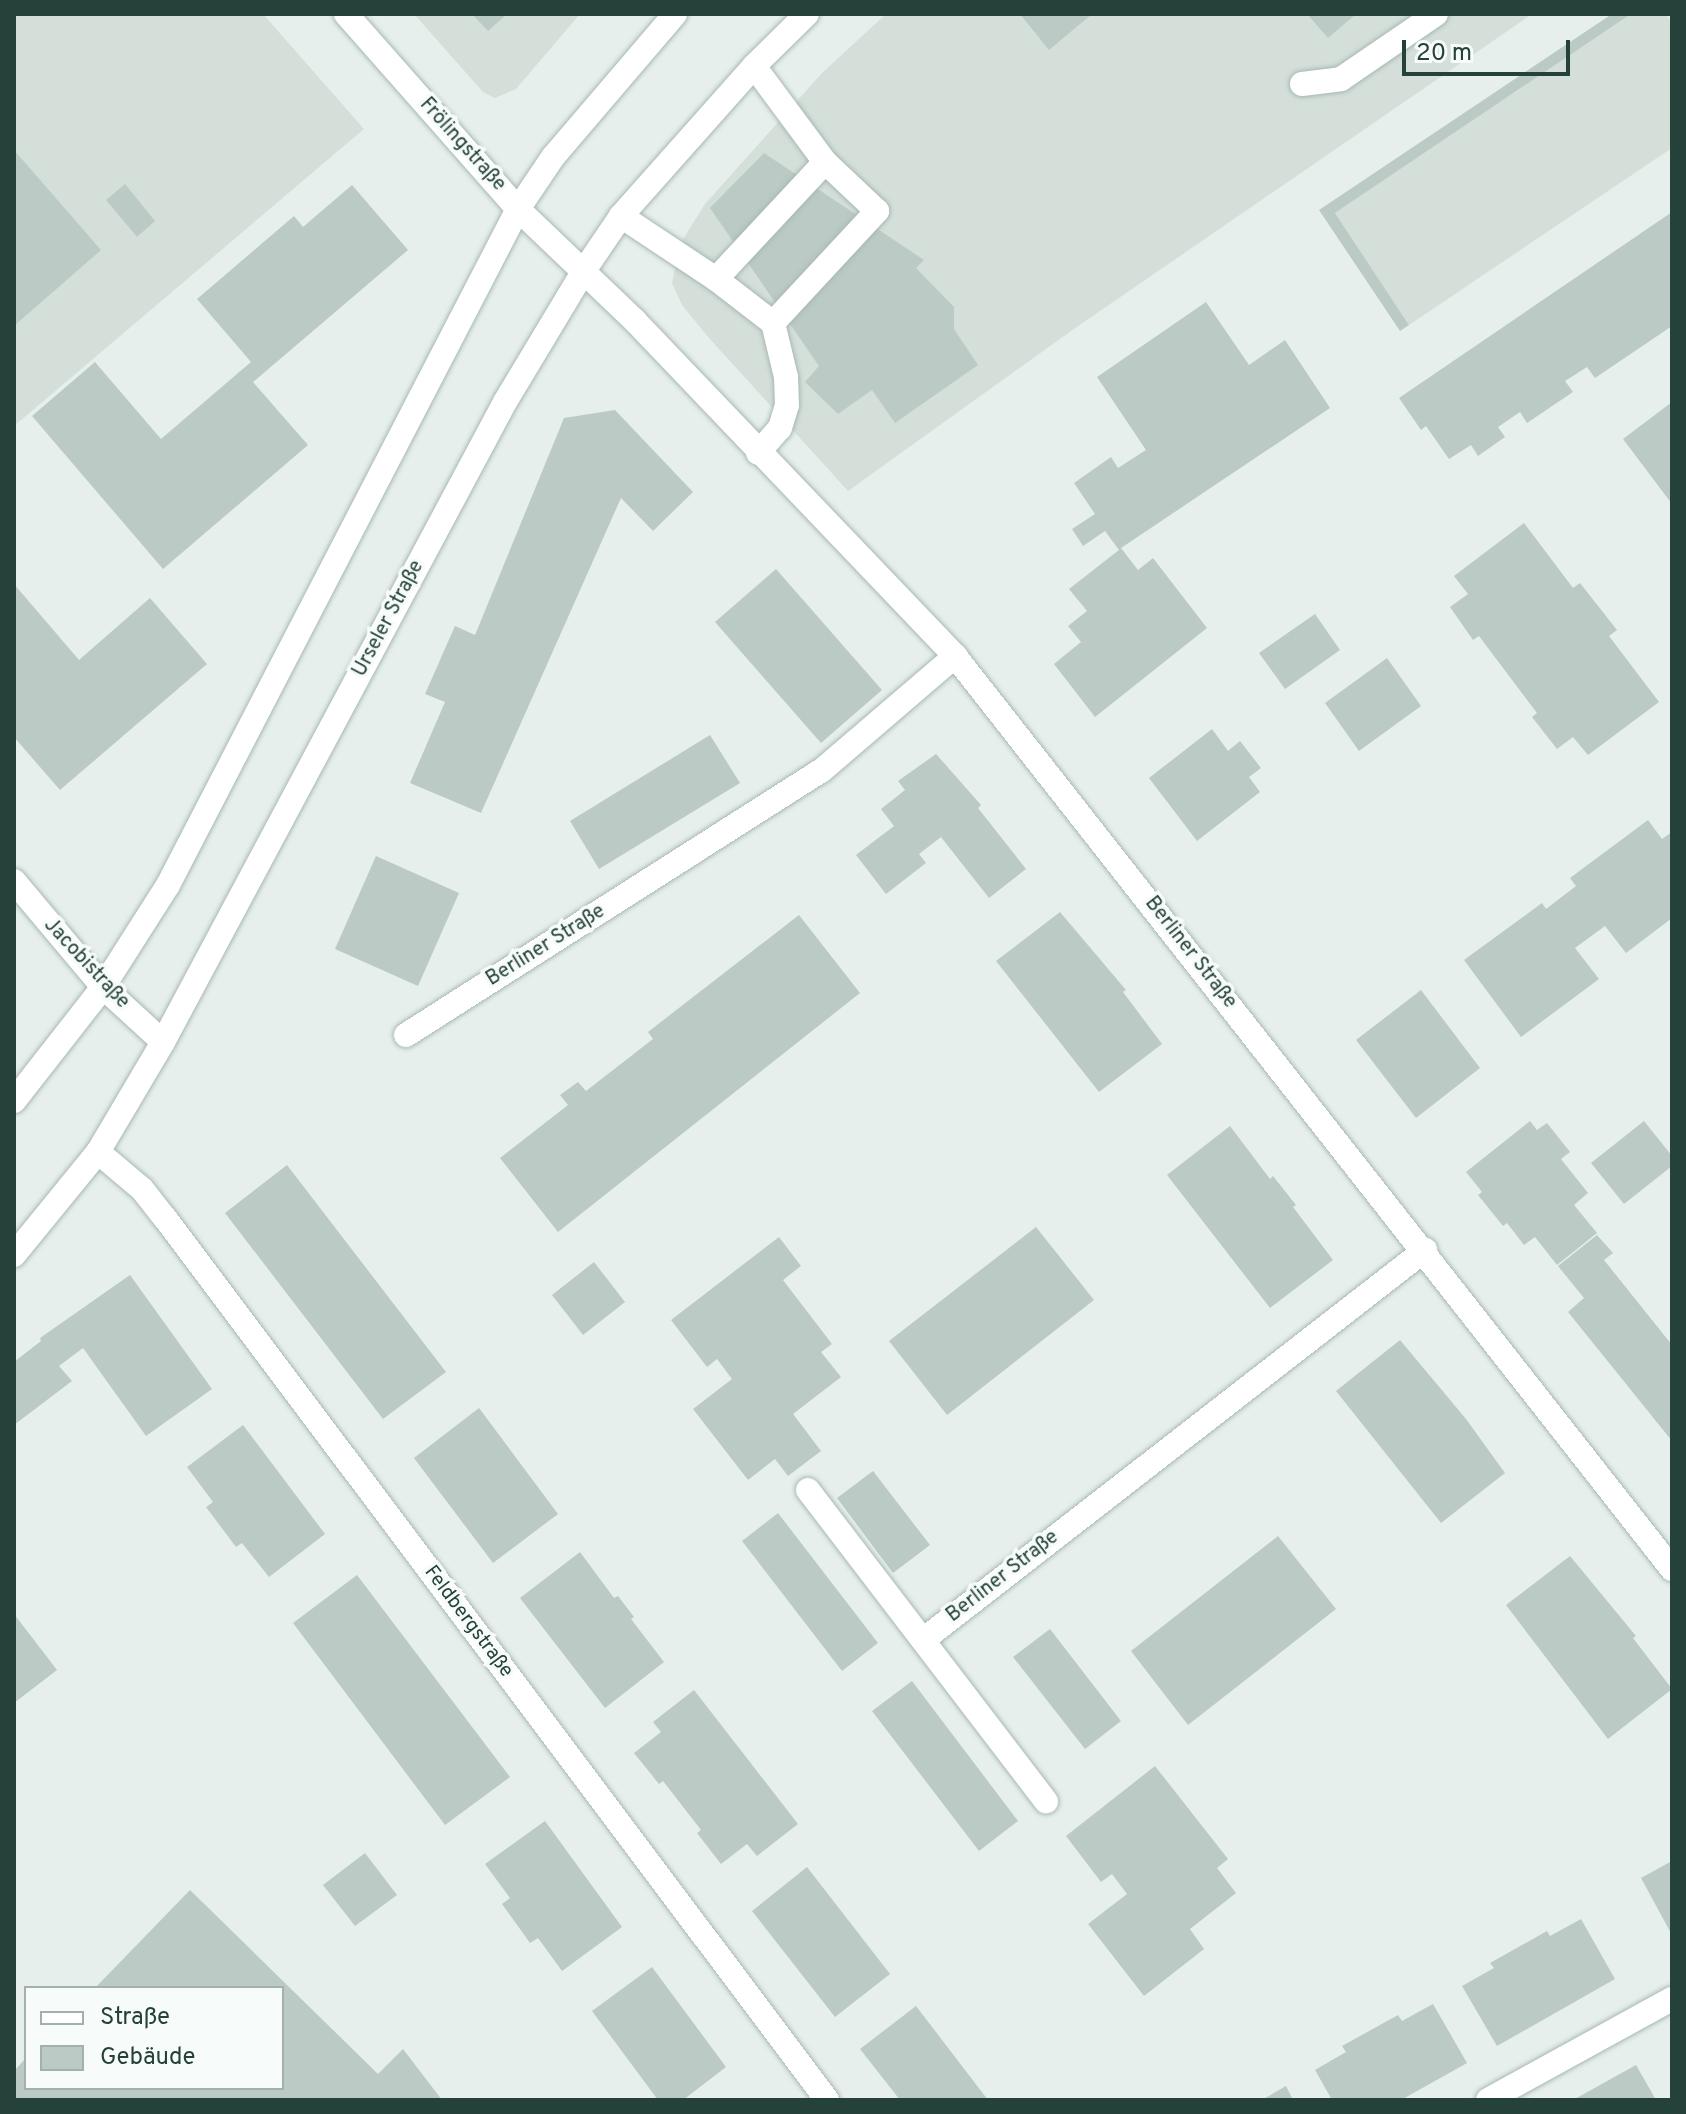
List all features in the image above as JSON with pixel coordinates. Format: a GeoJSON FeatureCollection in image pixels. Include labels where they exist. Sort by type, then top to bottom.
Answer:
{"type":"FeatureCollection","features":[{"type":"Feature","properties":{"kind":"street","name":"Frölingstraße"},"geometry":{"type":"LineString","coordinates":[[346,14],[518,209],[583,272]]}},
{"type":"Feature","properties":{"kind":"street"},"geometry":{"type":"LineString","coordinates":[[14,1101],[103,987],[168,885],[518,209],[553,157],[675,14]]}},
{"type":"Feature","properties":{"kind":"street","name":"Urseler Straße"},"geometry":{"type":"LineString","coordinates":[[14,1255],[98,1152],[163,1042],[505,402],[583,272],[621,216],[754,66],[807,14]]}},
{"type":"Feature","properties":{"kind":"street"},"geometry":{"type":"LineString","coordinates":[[1302,84],[1341,79],[1436,14]]}},
{"type":"Feature","properties":{"kind":"street"},"geometry":{"type":"LineString","coordinates":[[754,66],[825,162],[877,211],[773,323]]}},
{"type":"Feature","properties":{"kind":"street"},"geometry":{"type":"LineString","coordinates":[[716,279],[825,162]]}},
{"type":"Feature","properties":{"kind":"street"},"geometry":{"type":"LineString","coordinates":[[621,216],[716,279],[773,323],[786,377],[787,405],[780,428],[758,453]]}},
{"type":"Feature","properties":{"kind":"street","name":"Berliner Straße"},"geometry":{"type":"LineString","coordinates":[[583,272],[635,321],[955,656],[1425,1250],[1672,1569]]}},
{"type":"Feature","properties":{"kind":"street","name":"Berliner Straße"},"geometry":{"type":"LineString","coordinates":[[406,1035],[821,771],[955,656]]}},
{"type":"Feature","properties":{"kind":"street","name":"Jacobistraße"},"geometry":{"type":"LineString","coordinates":[[14,881],[103,987],[163,1042]]}},
{"type":"Feature","properties":{"kind":"street","name":"Feldbergstraße"},"geometry":{"type":"LineString","coordinates":[[98,1152],[142,1189],[165,1218],[827,2100]]}},
{"type":"Feature","properties":{"kind":"street","name":"Berliner Straße"},"geometry":{"type":"LineString","coordinates":[[923,1640],[1425,1250]]}},
{"type":"Feature","properties":{"kind":"street"},"geometry":{"type":"LineString","coordinates":[[808,1490],[1046,1801]]}},
{"type":"Feature","properties":{"kind":"street"},"geometry":{"type":"LineString","coordinates":[[1488,2100],[1672,1999]]}},
{"type":"Feature","properties":{"kind":"shaded area"},"geometry":{"type":"Polygon","coordinates":[[[14,14],[263,14],[364,129],[14,426],[14,14]]]}},
{"type":"Feature","properties":{"kind":"shaded area"},"geometry":{"type":"Polygon","coordinates":[[[414,14],[580,14],[516,89],[495,98],[483,92],[414,14]]]}},
{"type":"Feature","properties":{"kind":"shaded area"},"geometry":{"type":"Polygon","coordinates":[[[886,14],[1532,14],[1071,331],[848,491],[709,338],[682,305],[672,283],[680,244],[705,204],[822,73],[886,14]]]}},
{"type":"Feature","properties":{"kind":"shaded area"},"geometry":{"type":"Polygon","coordinates":[[[1631,14],[1666,14],[1672,23],[1672,148],[1409,325],[1335,213],[1631,14]]]}},
{"type":"Feature","properties":{"kind":"building"},"geometry":{"type":"Polygon","coordinates":[[[472,14],[507,14],[488,31],[472,14]]]}},
{"type":"Feature","properties":{"kind":"building"},"geometry":{"type":"Polygon","coordinates":[[[1020,14],[1092,14],[1049,50],[1020,14]]]}},
{"type":"Feature","properties":{"kind":"building"},"geometry":{"type":"Polygon","coordinates":[[[1307,14],[1356,14],[1328,38],[1307,14]]]}},
{"type":"Feature","properties":{"kind":"building"},"geometry":{"type":"Polygon","coordinates":[[[1612,14],[1631,14],[1335,213],[1409,325],[1400,331],[1319,210],[1612,14]]]}},
{"type":"Feature","properties":{"kind":"building"},"geometry":{"type":"Polygon","coordinates":[[[14,150],[101,250],[14,326],[14,150]]]}},
{"type":"Feature","properties":{"kind":"building"},"geometry":{"type":"Polygon","coordinates":[[[764,153],[924,260],[916,268],[954,307],[954,329],[978,365],[895,423],[872,390],[838,414],[805,382],[819,366],[710,208],[764,153]]]}},
{"type":"Feature","properties":{"kind":"building"},"geometry":{"type":"Polygon","coordinates":[[[125,184],[155,221],[137,237],[106,200],[125,184]]]}},
{"type":"Feature","properties":{"kind":"building"},"geometry":{"type":"Polygon","coordinates":[[[352,185],[408,250],[253,382],[308,445],[163,569],[32,416],[95,362],[161,439],[251,362],[197,299],[294,216],[303,227],[352,185]]]}},
{"type":"Feature","properties":{"kind":"building"},"geometry":{"type":"Polygon","coordinates":[[[1672,212],[1672,326],[1595,378],[1587,367],[1565,381],[1573,392],[1527,423],[1520,412],[1498,427],[1505,437],[1478,456],[1471,445],[1449,459],[1426,426],[1421,430],[1399,398],[1672,212]]]}},
{"type":"Feature","properties":{"kind":"building"},"geometry":{"type":"Polygon","coordinates":[[[1206,302],[1249,365],[1285,340],[1330,408],[1121,548],[1138,570],[1153,558],[1207,628],[1095,717],[1054,664],[1081,642],[1068,626],[1087,611],[1069,589],[1119,550],[1105,531],[1083,546],[1072,529],[1095,514],[1074,483],[1111,457],[1118,468],[1146,450],[1097,377],[1206,302]]]}},
{"type":"Feature","properties":{"kind":"building"},"geometry":{"type":"Polygon","coordinates":[[[1672,402],[1672,504],[1623,439],[1672,402]]]}},
{"type":"Feature","properties":{"kind":"building"},"geometry":{"type":"Polygon","coordinates":[[[615,410],[693,492],[653,531],[621,498],[481,813],[410,783],[445,702],[425,694],[455,626],[475,635],[564,418],[615,410]]]}},
{"type":"Feature","properties":{"kind":"building"},"geometry":{"type":"Polygon","coordinates":[[[1524,523],[1573,588],[1580,583],[1617,630],[1609,636],[1659,702],[1588,755],[1573,737],[1557,749],[1532,717],[1537,713],[1479,636],[1473,640],[1450,607],[1468,594],[1454,576],[1524,523]]]}},
{"type":"Feature","properties":{"kind":"building"},"geometry":{"type":"Polygon","coordinates":[[[776,569],[882,690],[821,743],[715,622],[776,569]]]}},
{"type":"Feature","properties":{"kind":"building"},"geometry":{"type":"Polygon","coordinates":[[[14,584],[79,660],[150,598],[207,664],[60,790],[14,737],[14,584]]]}},
{"type":"Feature","properties":{"kind":"building"},"geometry":{"type":"Polygon","coordinates":[[[1315,614],[1340,650],[1285,689],[1259,653],[1315,614]]]}},
{"type":"Feature","properties":{"kind":"building"},"geometry":{"type":"Polygon","coordinates":[[[1387,658],[1421,706],[1359,751],[1325,703],[1387,658]]]}},
{"type":"Feature","properties":{"kind":"building"},"geometry":{"type":"Polygon","coordinates":[[[1212,729],[1228,751],[1240,741],[1261,768],[1249,777],[1260,792],[1197,841],[1149,778],[1212,729]]]}},
{"type":"Feature","properties":{"kind":"building"},"geometry":{"type":"Polygon","coordinates":[[[710,735],[740,783],[599,869],[570,821],[710,735]]]}},
{"type":"Feature","properties":{"kind":"building"},"geometry":{"type":"Polygon","coordinates":[[[936,754],[981,805],[978,808],[1026,869],[989,898],[941,837],[919,854],[926,863],[886,894],[856,855],[894,826],[881,809],[905,790],[898,781],[936,754]]]}},
{"type":"Feature","properties":{"kind":"building"},"geometry":{"type":"Polygon","coordinates":[[[1648,820],[1662,839],[1672,832],[1672,918],[1626,953],[1605,926],[1575,948],[1599,979],[1521,1037],[1464,960],[1542,903],[1546,909],[1576,886],[1570,878],[1648,820]]]}},
{"type":"Feature","properties":{"kind":"building"},"geometry":{"type":"Polygon","coordinates":[[[376,856],[459,893],[418,986],[335,949],[376,856]]]}},
{"type":"Feature","properties":{"kind":"building"},"geometry":{"type":"Polygon","coordinates":[[[1060,912],[1126,990],[1123,992],[1162,1044],[1099,1092],[996,961],[1060,912]]]}},
{"type":"Feature","properties":{"kind":"building"},"geometry":{"type":"Polygon","coordinates":[[[799,915],[860,993],[558,1232],[500,1158],[568,1105],[560,1095],[578,1082],[586,1091],[653,1039],[648,1032],[799,915]]]}},
{"type":"Feature","properties":{"kind":"building"},"geometry":{"type":"Polygon","coordinates":[[[1421,990],[1480,1068],[1416,1118],[1356,1040],[1421,990]]]}},
{"type":"Feature","properties":{"kind":"building"},"geometry":{"type":"Polygon","coordinates":[[[1530,1121],[1537,1130],[1547,1123],[1570,1152],[1561,1159],[1588,1193],[1574,1205],[1597,1233],[1557,1265],[1535,1237],[1524,1245],[1507,1223],[1503,1226],[1478,1195],[1482,1192],[1466,1172],[1530,1121]]]}},
{"type":"Feature","properties":{"kind":"building"},"geometry":{"type":"Polygon","coordinates":[[[1644,1121],[1672,1156],[1672,1166],[1624,1204],[1591,1163],[1644,1121]]]}},
{"type":"Feature","properties":{"kind":"building"},"geometry":{"type":"Polygon","coordinates":[[[1230,1126],[1270,1179],[1273,1176],[1296,1205],[1293,1207],[1333,1260],[1270,1308],[1167,1175],[1230,1126]]]}},
{"type":"Feature","properties":{"kind":"building"},"geometry":{"type":"Polygon","coordinates":[[[287,1165],[446,1372],[383,1419],[225,1213],[287,1165]]]}},
{"type":"Feature","properties":{"kind":"building"},"geometry":{"type":"Polygon","coordinates":[[[1036,1227],[1094,1300],[947,1415],[889,1341],[1036,1227]]]}},
{"type":"Feature","properties":{"kind":"building"},"geometry":{"type":"Polygon","coordinates":[[[1597,1235],[1613,1253],[1604,1260],[1672,1345],[1672,1441],[1568,1312],[1584,1298],[1558,1266],[1597,1235]]]}},
{"type":"Feature","properties":{"kind":"building"},"geometry":{"type":"Polygon","coordinates":[[[779,1237],[801,1266],[783,1280],[832,1344],[821,1352],[841,1377],[793,1414],[821,1451],[788,1476],[775,1459],[748,1480],[693,1409],[732,1379],[717,1359],[707,1367],[671,1320],[779,1237]]]}},
{"type":"Feature","properties":{"kind":"building"},"geometry":{"type":"Polygon","coordinates":[[[594,1262],[625,1302],[583,1335],[552,1295],[594,1262]]]}},
{"type":"Feature","properties":{"kind":"building"},"geometry":{"type":"Polygon","coordinates":[[[130,1275],[212,1389],[146,1436],[83,1348],[59,1366],[72,1381],[14,1425],[14,1362],[41,1341],[40,1338],[130,1275]]]}},
{"type":"Feature","properties":{"kind":"building"},"geometry":{"type":"Polygon","coordinates":[[[1400,1340],[1466,1419],[1505,1473],[1441,1523],[1336,1391],[1400,1340]]]}},
{"type":"Feature","properties":{"kind":"building"},"geometry":{"type":"Polygon","coordinates":[[[479,1408],[558,1514],[493,1563],[414,1458],[479,1408]]]}},
{"type":"Feature","properties":{"kind":"building"},"geometry":{"type":"Polygon","coordinates":[[[243,1425],[325,1534],[269,1577],[242,1543],[236,1547],[206,1507],[213,1502],[187,1467],[243,1425]]]}},
{"type":"Feature","properties":{"kind":"building"},"geometry":{"type":"Polygon","coordinates":[[[873,1471],[930,1545],[893,1573],[837,1498],[873,1471]]]}},
{"type":"Feature","properties":{"kind":"building"},"geometry":{"type":"Polygon","coordinates":[[[778,1513],[878,1643],[842,1671],[742,1541],[778,1513]]]}},
{"type":"Feature","properties":{"kind":"building"},"geometry":{"type":"Polygon","coordinates":[[[1278,1536],[1336,1609],[1188,1725],[1131,1651],[1278,1536]]]}},
{"type":"Feature","properties":{"kind":"building"},"geometry":{"type":"Polygon","coordinates":[[[580,1552],[614,1598],[618,1596],[634,1617],[631,1619],[664,1662],[605,1708],[520,1598],[580,1552]]]}},
{"type":"Feature","properties":{"kind":"building"},"geometry":{"type":"Polygon","coordinates":[[[1570,1556],[1636,1636],[1633,1638],[1672,1689],[1608,1739],[1506,1605],[1570,1556]]]}},
{"type":"Feature","properties":{"kind":"building"},"geometry":{"type":"Polygon","coordinates":[[[357,1575],[510,1777],[445,1825],[293,1623],[357,1575]]]}},
{"type":"Feature","properties":{"kind":"building"},"geometry":{"type":"Polygon","coordinates":[[[14,1614],[57,1670],[14,1703],[14,1614]]]}},
{"type":"Feature","properties":{"kind":"building"},"geometry":{"type":"Polygon","coordinates":[[[1050,1629],[1121,1721],[1085,1749],[1013,1657],[1050,1629]]]}},
{"type":"Feature","properties":{"kind":"building"},"geometry":{"type":"Polygon","coordinates":[[[912,1681],[1018,1821],[979,1851],[872,1711],[912,1681]]]}},
{"type":"Feature","properties":{"kind":"building"},"geometry":{"type":"Polygon","coordinates":[[[694,1690],[798,1824],[757,1856],[747,1844],[721,1864],[697,1833],[701,1830],[663,1781],[659,1784],[634,1753],[661,1732],[653,1722],[694,1690]]]}},
{"type":"Feature","properties":{"kind":"building"},"geometry":{"type":"Polygon","coordinates":[[[1155,1766],[1228,1859],[1217,1868],[1236,1893],[1190,1929],[1204,1949],[1144,1996],[1088,1924],[1127,1894],[1112,1874],[1101,1882],[1066,1836],[1155,1766]]]}},
{"type":"Feature","properties":{"kind":"building"},"geometry":{"type":"Polygon","coordinates":[[[545,1821],[622,1927],[562,1971],[538,1938],[530,1943],[502,1904],[510,1898],[485,1864],[545,1821]]]}},
{"type":"Feature","properties":{"kind":"building"},"geometry":{"type":"Polygon","coordinates":[[[365,1853],[397,1895],[355,1926],[323,1885],[365,1853]]]}},
{"type":"Feature","properties":{"kind":"building"},"geometry":{"type":"Polygon","coordinates":[[[1672,1861],[1672,1935],[1641,1878],[1672,1861]]]}},
{"type":"Feature","properties":{"kind":"building"},"geometry":{"type":"Polygon","coordinates":[[[807,1867],[890,1974],[835,2017],[752,1911],[807,1867]]]}},
{"type":"Feature","properties":{"kind":"building"},"geometry":{"type":"Polygon","coordinates":[[[190,1890],[378,2074],[403,2049],[442,2100],[14,2100],[14,2071],[24,2060],[24,2090],[284,2090],[284,1986],[97,1986],[190,1890]]]}},
{"type":"Feature","properties":{"kind":"building"},"geometry":{"type":"Polygon","coordinates":[[[1581,1919],[1615,1979],[1497,2046],[1462,1986],[1494,1968],[1490,1963],[1547,1931],[1550,1936],[1581,1919]]]}},
{"type":"Feature","properties":{"kind":"building"},"geometry":{"type":"Polygon","coordinates":[[[652,1967],[726,2067],[683,2100],[658,2100],[592,2011],[652,1967]]]}},
{"type":"Feature","properties":{"kind":"building"},"geometry":{"type":"Polygon","coordinates":[[[1433,2004],[1467,2063],[1401,2100],[1332,2100],[1315,2070],[1346,2052],[1342,2046],[1398,2015],[1402,2021],[1433,2004]]]}},
{"type":"Feature","properties":{"kind":"building"},"geometry":{"type":"Polygon","coordinates":[[[916,2006],[988,2100],[900,2100],[860,2049],[916,2006]]]}},
{"type":"Feature","properties":{"kind":"building"},"geometry":{"type":"Polygon","coordinates":[[[1636,2065],[1656,2100],[1573,2100],[1636,2065]]]}},
{"type":"Feature","properties":{"kind":"building"},"geometry":{"type":"Polygon","coordinates":[[[1286,2086],[1293,2100],[1262,2100],[1286,2086]]]}}]}
